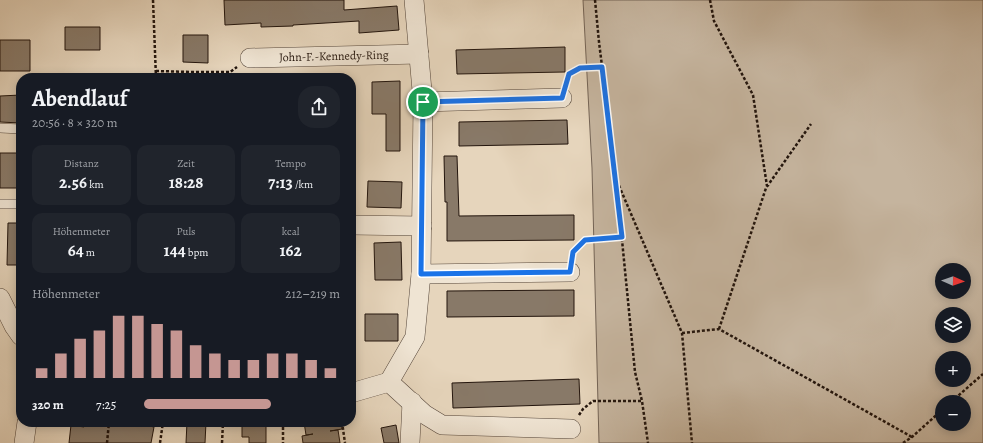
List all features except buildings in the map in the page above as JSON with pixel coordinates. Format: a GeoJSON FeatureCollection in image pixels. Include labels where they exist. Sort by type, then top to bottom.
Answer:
{"type":"FeatureCollection","features":[{"type":"Feature","properties":{"kind":"street"},"geometry":{"type":"LineString","coordinates":[[356,392],[389,382],[414,337],[421,274],[423,102],[414,0]]}},
{"type":"Feature","properties":{"kind":"street","name":"John-F.-Kennedy-Ring"},"geometry":{"type":"LineString","coordinates":[[250,58],[419,54]]}},
{"type":"Feature","properties":{"kind":"street"},"geometry":{"type":"LineString","coordinates":[[423,102],[562,98]]}},
{"type":"Feature","properties":{"kind":"street"},"geometry":{"type":"LineString","coordinates":[[356,225],[422,226]]}},
{"type":"Feature","properties":{"kind":"street"},"geometry":{"type":"LineString","coordinates":[[421,274],[570,272]]}},
{"type":"Feature","properties":{"kind":"street"},"geometry":{"type":"LineString","coordinates":[[0,298],[16,329]]}},
{"type":"Feature","properties":{"kind":"street"},"geometry":{"type":"LineString","coordinates":[[389,382],[424,414],[442,425],[571,429]]}},
{"type":"Feature","properties":{"kind":"street"},"geometry":{"type":"LineString","coordinates":[[410,443],[412,402]]}},
{"type":"Feature","properties":{"kind":"street"},"geometry":{"type":"LineString","coordinates":[[24,443],[26,427]]}},
{"type":"Feature","properties":{"kind":"lane"},"geometry":{"type":"LineString","coordinates":[[0,128],[16,129]]}},
{"type":"Feature","properties":{"kind":"lane"},"geometry":{"type":"LineString","coordinates":[[0,204],[16,204]]}},
{"type":"Feature","properties":{"kind":"path"},"geometry":{"type":"LineString","coordinates":[[153,0],[156,71],[230,72],[250,58]]}},
{"type":"Feature","properties":{"kind":"path"},"geometry":{"type":"LineString","coordinates":[[595,0],[616,179],[635,372],[642,401],[648,443]]}},
{"type":"Feature","properties":{"kind":"path"},"geometry":{"type":"LineString","coordinates":[[710,0],[714,21],[753,96],[767,186]]}},
{"type":"Feature","properties":{"kind":"path"},"geometry":{"type":"LineString","coordinates":[[562,98],[569,74],[580,68],[602,67]]}},
{"type":"Feature","properties":{"kind":"path"},"geometry":{"type":"LineString","coordinates":[[719,329],[767,186],[811,124]]}},
{"type":"Feature","properties":{"kind":"path"},"geometry":{"type":"LineString","coordinates":[[616,179],[682,333],[692,443]]}},
{"type":"Feature","properties":{"kind":"path"},"geometry":{"type":"LineString","coordinates":[[570,272],[573,252],[585,240],[622,237]]}},
{"type":"Feature","properties":{"kind":"path"},"geometry":{"type":"LineString","coordinates":[[682,333],[719,329],[912,437]]}},
{"type":"Feature","properties":{"kind":"path"},"geometry":{"type":"LineString","coordinates":[[960,395],[983,374]]}},
{"type":"Feature","properties":{"kind":"path"},"geometry":{"type":"LineString","coordinates":[[571,429],[583,409],[593,401],[642,401]]}},
{"type":"Feature","properties":{"kind":"path"},"geometry":{"type":"LineString","coordinates":[[903,443],[935,416]]}},
{"type":"Feature","properties":{"kind":"path"},"geometry":{"type":"LineString","coordinates":[[107,443],[109,427]]}},
{"type":"Feature","properties":{"kind":"path"},"geometry":{"type":"LineString","coordinates":[[160,443],[162,427]]}},
{"type":"Feature","properties":{"kind":"path"},"geometry":{"type":"LineString","coordinates":[[222,443],[223,427]]}},
{"type":"Feature","properties":{"kind":"path"},"geometry":{"type":"LineString","coordinates":[[283,427],[283,443]]}},
{"type":"Feature","properties":{"kind":"path"},"geometry":{"type":"LineString","coordinates":[[343,427],[345,443]]}},
{"type":"Feature","properties":{"kind":"shaded area"},"geometry":{"type":"Polygon","coordinates":[[[583,0],[983,0],[983,443],[599,443],[592,168],[583,0]]]}},
{"type":"Feature","properties":{"kind":"route"},"geometry":{"type":"LineString","coordinates":[[602,67],[622,237],[585,240],[573,252],[570,272],[421,274],[423,102],[562,98],[569,74],[580,68],[602,67]]}}]}
